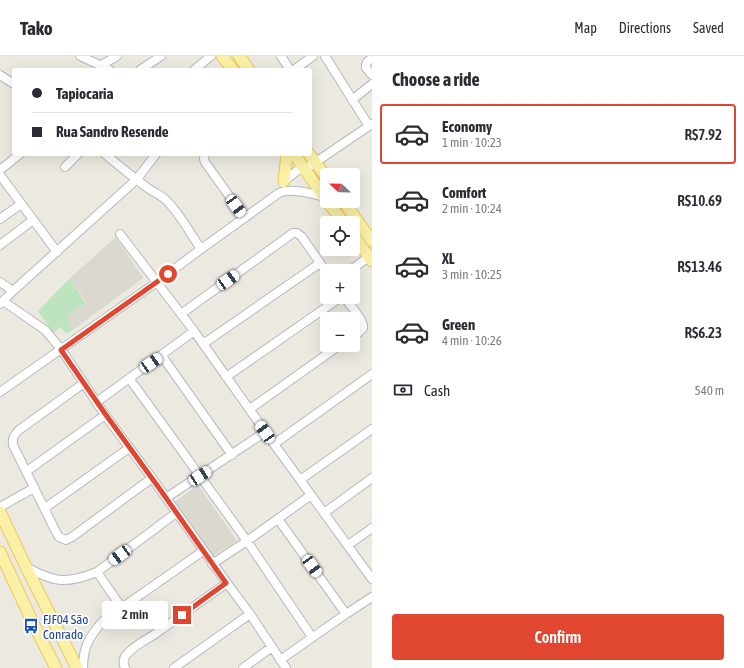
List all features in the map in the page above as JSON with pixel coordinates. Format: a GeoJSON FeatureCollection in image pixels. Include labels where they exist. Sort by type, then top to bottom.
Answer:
{"type":"FeatureCollection","features":[{"type":"Feature","properties":{"kind":"main road"},"geometry":{"type":"LineString","coordinates":[[222,56],[231,68]]}},
{"type":"Feature","properties":{"kind":"main road"},"geometry":{"type":"LineString","coordinates":[[239,56],[248,68]]}},
{"type":"Feature","properties":{"kind":"main road"},"geometry":{"type":"LineString","coordinates":[[282,188],[287,156]]}},
{"type":"Feature","properties":{"kind":"main road"},"geometry":{"type":"LineString","coordinates":[[295,156],[320,191]]}},
{"type":"Feature","properties":{"kind":"main road"},"geometry":{"type":"LineString","coordinates":[[312,158],[320,169]]}},
{"type":"Feature","properties":{"kind":"main road"},"geometry":{"type":"LineString","coordinates":[[332,208],[339,216]]}},
{"type":"Feature","properties":{"kind":"main road"},"geometry":{"type":"LineString","coordinates":[[349,208],[372,241]]}},
{"type":"Feature","properties":{"kind":"main road"},"geometry":{"type":"LineString","coordinates":[[360,244],[371,259]]}},
{"type":"Feature","properties":{"kind":"main road"},"geometry":{"type":"LineString","coordinates":[[0,512],[26,567],[78,668]]}},
{"type":"Feature","properties":{"kind":"main road"},"geometry":{"type":"LineString","coordinates":[[0,552],[4,572],[32,621],[56,668]]}},
{"type":"Feature","properties":{"kind":"street"},"geometry":{"type":"LineString","coordinates":[[80,56],[105,68]]}},
{"type":"Feature","properties":{"kind":"street"},"geometry":{"type":"LineString","coordinates":[[100,66],[117,56]]}},
{"type":"Feature","properties":{"kind":"street"},"geometry":{"type":"LineString","coordinates":[[143,68],[161,56]]}},
{"type":"Feature","properties":{"kind":"street"},"geometry":{"type":"LineString","coordinates":[[196,68],[211,56]]}},
{"type":"Feature","properties":{"kind":"street"},"geometry":{"type":"LineString","coordinates":[[281,56],[289,68]]}},
{"type":"Feature","properties":{"kind":"street"},"geometry":{"type":"LineString","coordinates":[[297,68],[313,56]]}},
{"type":"Feature","properties":{"kind":"street"},"geometry":{"type":"LineString","coordinates":[[0,392],[157,282],[244,217],[282,188],[298,170],[305,169],[312,158],[371,125],[352,100],[325,56]]}},
{"type":"Feature","properties":{"kind":"street"},"geometry":{"type":"LineString","coordinates":[[372,58],[366,65],[366,68],[372,75]]}},
{"type":"Feature","properties":{"kind":"street"},"geometry":{"type":"LineString","coordinates":[[0,75],[12,83]]}},
{"type":"Feature","properties":{"kind":"street"},"geometry":{"type":"LineString","coordinates":[[352,100],[372,84]]}},
{"type":"Feature","properties":{"kind":"street"},"geometry":{"type":"LineString","coordinates":[[0,170],[18,156]]}},
{"type":"Feature","properties":{"kind":"street"},"geometry":{"type":"LineString","coordinates":[[65,167],[76,156]]}},
{"type":"Feature","properties":{"kind":"street"},"geometry":{"type":"LineString","coordinates":[[108,156],[151,190],[160,194],[168,201],[201,249]]}},
{"type":"Feature","properties":{"kind":"street"},"geometry":{"type":"LineString","coordinates":[[154,156],[137,179],[2,302],[41,327],[61,350],[212,564],[250,614],[286,668]]}},
{"type":"Feature","properties":{"kind":"street"},"geometry":{"type":"LineString","coordinates":[[205,156],[205,162],[244,217]]}},
{"type":"Feature","properties":{"kind":"street"},"geometry":{"type":"LineString","coordinates":[[0,175],[57,252]]}},
{"type":"Feature","properties":{"kind":"street"},"geometry":{"type":"LineString","coordinates":[[282,188],[305,192],[320,198]]}},
{"type":"Feature","properties":{"kind":"street"},"geometry":{"type":"LineString","coordinates":[[0,219],[21,204]]}},
{"type":"Feature","properties":{"kind":"street"},"geometry":{"type":"LineString","coordinates":[[0,245],[33,220]]}},
{"type":"Feature","properties":{"kind":"street"},"geometry":{"type":"LineString","coordinates":[[120,234],[194,331],[265,432],[371,577]]}},
{"type":"Feature","properties":{"kind":"street"},"geometry":{"type":"LineString","coordinates":[[181,314],[293,234],[297,234],[302,237],[320,263],[203,344]]}},
{"type":"Feature","properties":{"kind":"street"},"geometry":{"type":"LineString","coordinates":[[360,265],[371,259]]}},
{"type":"Feature","properties":{"kind":"street"},"geometry":{"type":"LineString","coordinates":[[0,282],[13,291]]}},
{"type":"Feature","properties":{"kind":"street"},"geometry":{"type":"LineString","coordinates":[[226,377],[331,304]]}},
{"type":"Feature","properties":{"kind":"street"},"geometry":{"type":"LineString","coordinates":[[349,304],[355,312]]}},
{"type":"Feature","properties":{"kind":"street"},"geometry":{"type":"LineString","coordinates":[[360,318],[363,325],[363,328],[360,330]]}},
{"type":"Feature","properties":{"kind":"street"},"geometry":{"type":"LineString","coordinates":[[97,402],[162,356],[194,331]]}},
{"type":"Feature","properties":{"kind":"street"},"geometry":{"type":"LineString","coordinates":[[250,409],[330,352]]}},
{"type":"Feature","properties":{"kind":"street"},"geometry":{"type":"LineString","coordinates":[[162,356],[232,455]]}},
{"type":"Feature","properties":{"kind":"street"},"geometry":{"type":"LineString","coordinates":[[274,444],[372,374]]}},
{"type":"Feature","properties":{"kind":"street"},"geometry":{"type":"LineString","coordinates":[[129,378],[247,541],[312,637]]}},
{"type":"Feature","properties":{"kind":"street"},"geometry":{"type":"LineString","coordinates":[[84,383],[18,430],[13,436],[13,445],[59,537],[66,540],[72,537],[152,478]]}},
{"type":"Feature","properties":{"kind":"street"},"geometry":{"type":"LineString","coordinates":[[27,472],[106,415]]}},
{"type":"Feature","properties":{"kind":"street"},"geometry":{"type":"LineString","coordinates":[[300,480],[372,429]]}},
{"type":"Feature","properties":{"kind":"street"},"geometry":{"type":"LineString","coordinates":[[166,498],[265,432]]}},
{"type":"Feature","properties":{"kind":"street"},"geometry":{"type":"LineString","coordinates":[[45,508],[130,448]]}},
{"type":"Feature","properties":{"kind":"street"},"geometry":{"type":"LineString","coordinates":[[324,513],[372,478]]}},
{"type":"Feature","properties":{"kind":"street"},"geometry":{"type":"LineString","coordinates":[[0,507],[34,488]]}},
{"type":"Feature","properties":{"kind":"street"},"geometry":{"type":"LineString","coordinates":[[212,564],[311,495]]}},
{"type":"Feature","properties":{"kind":"street"},"geometry":{"type":"LineString","coordinates":[[26,567],[40,575],[62,581],[83,578],[97,572],[176,513]]}},
{"type":"Feature","properties":{"kind":"street"},"geometry":{"type":"LineString","coordinates":[[278,519],[346,614]]}},
{"type":"Feature","properties":{"kind":"street"},"geometry":{"type":"LineString","coordinates":[[348,545],[372,528]]}},
{"type":"Feature","properties":{"kind":"street"},"geometry":{"type":"LineString","coordinates":[[83,668],[85,647],[96,629],[103,622],[203,551]]}},
{"type":"Feature","properties":{"kind":"street"},"geometry":{"type":"LineString","coordinates":[[97,572],[122,608]]}},
{"type":"Feature","properties":{"kind":"street"},"geometry":{"type":"LineString","coordinates":[[125,668],[124,663],[127,654],[226,583]]}},
{"type":"Feature","properties":{"kind":"street"},"geometry":{"type":"LineString","coordinates":[[280,660],[372,597]]}},
{"type":"Feature","properties":{"kind":"street"},"geometry":{"type":"LineString","coordinates":[[174,668],[250,614]]}},
{"type":"Feature","properties":{"kind":"street"},"geometry":{"type":"LineString","coordinates":[[243,668],[272,648]]}},
{"type":"Feature","properties":{"kind":"shaded area"},"geometry":{"type":"Polygon","coordinates":[[[116,237],[143,278],[74,329],[66,317],[86,302],[70,278],[116,237]]]}},
{"type":"Feature","properties":{"kind":"shaded area"},"geometry":{"type":"Polygon","coordinates":[[[198,485],[237,541],[211,557],[172,504],[198,485]]]}},
{"type":"Feature","properties":{"kind":"green space"},"geometry":{"type":"Polygon","coordinates":[[[70,278],[85,303],[66,317],[74,329],[66,334],[61,327],[53,333],[38,311],[70,278]]]}},
{"type":"Feature","properties":{"kind":"place","name":"FJF04 São Conrado"},"geometry":{"type":"Point","coordinates":[31,626]}},
{"type":"Feature","properties":{"kind":"route"},"geometry":{"type":"LineString","coordinates":[[168,274],[61,350],[226,583],[182,615]]}}]}
